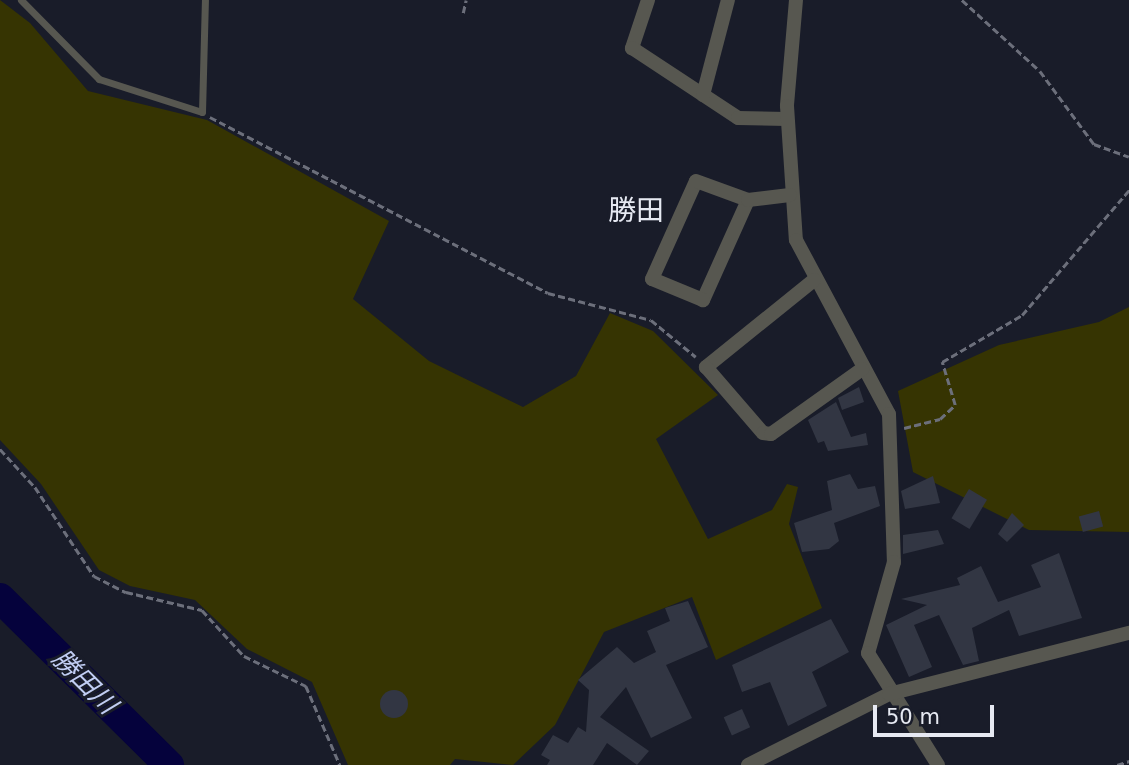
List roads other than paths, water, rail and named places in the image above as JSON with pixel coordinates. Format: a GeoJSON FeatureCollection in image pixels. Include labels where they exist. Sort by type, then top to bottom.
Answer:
{"type":"FeatureCollection","features":[{"type":"Feature","properties":{"kind":"street"},"geometry":{"type":"LineString","coordinates":[[648,0],[632,48],[737,118],[787,119]]}},
{"type":"Feature","properties":{"kind":"street"},"geometry":{"type":"LineString","coordinates":[[703,95],[728,0]]}},
{"type":"Feature","properties":{"kind":"street"},"geometry":{"type":"LineString","coordinates":[[795,1],[787,119],[790,195],[796,240],[814,280],[888,414],[894,562],[868,653],[889,694],[938,765]]}},
{"type":"Feature","properties":{"kind":"street"},"geometry":{"type":"LineString","coordinates":[[748,201],[703,300],[652,279],[696,181],[748,201],[790,195]]}},
{"type":"Feature","properties":{"kind":"street"},"geometry":{"type":"LineString","coordinates":[[814,280],[706,367],[762,433],[771,434],[862,369]]}},
{"type":"Feature","properties":{"kind":"street"},"geometry":{"type":"LineString","coordinates":[[748,765],[889,694],[1129,633]]}},
{"type":"Feature","properties":{"kind":"lane"},"geometry":{"type":"LineString","coordinates":[[20,0],[99,79],[202,112],[205,0]]}},
{"type":"Feature","properties":{"kind":"waterway","name":"勝田川"},"geometry":{"type":"LineString","coordinates":[[0,598],[169,765]]}},
{"type":"Feature","properties":{"kind":"district","name":"勝田"},"geometry":{"type":"Point","coordinates":[636,211]}}]}
